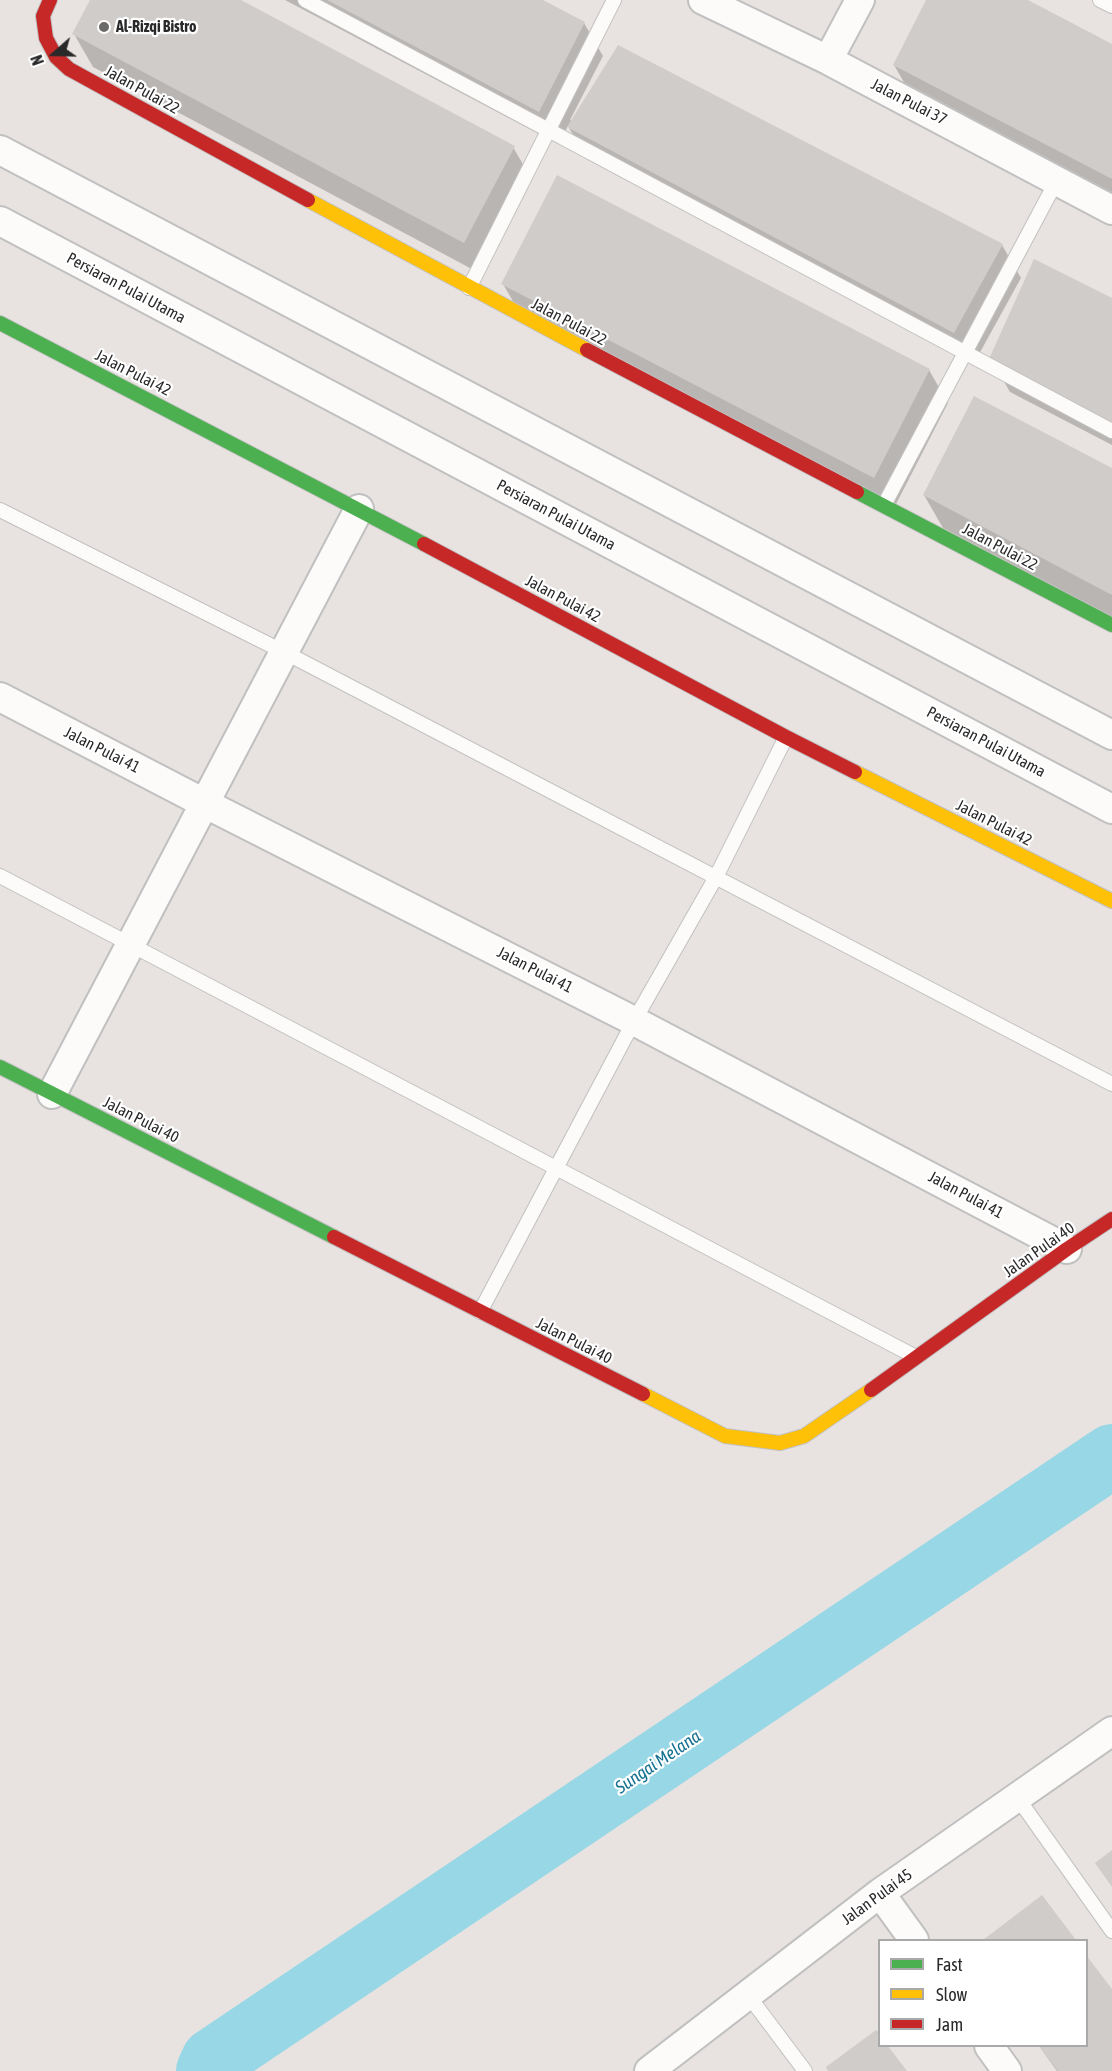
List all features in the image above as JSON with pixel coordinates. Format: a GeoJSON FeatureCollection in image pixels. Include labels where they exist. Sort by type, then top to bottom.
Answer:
{"type":"FeatureCollection","features":[{"type":"Feature","properties":{"kind":"street","name":"Jalan Pulai 22"},"geometry":{"type":"LineString","coordinates":[[50,0],[43,16],[46,38],[56,57],[69,69],[469,288],[1112,625]]}},
{"type":"Feature","properties":{"kind":"street","name":"Jalan Pulai 37"},"geometry":{"type":"LineString","coordinates":[[703,0],[828,60],[1112,210]]}},
{"type":"Feature","properties":{"kind":"street"},"geometry":{"type":"LineString","coordinates":[[828,60],[860,0]]}},
{"type":"Feature","properties":{"kind":"street"},"geometry":{"type":"LineString","coordinates":[[0,150],[1112,735]]}},
{"type":"Feature","properties":{"kind":"street","name":"Persiaran Pulai Utama"},"geometry":{"type":"LineString","coordinates":[[0,221],[1112,809]]}},
{"type":"Feature","properties":{"kind":"street","name":"Jalan Pulai 42"},"geometry":{"type":"LineString","coordinates":[[0,323],[359,509],[786,737],[1112,901]]}},
{"type":"Feature","properties":{"kind":"street"},"geometry":{"type":"LineString","coordinates":[[52,1094],[359,509]]}},
{"type":"Feature","properties":{"kind":"street","name":"Jalan Pulai 41"},"geometry":{"type":"LineString","coordinates":[[0,697],[634,1021],[1067,1249]]}},
{"type":"Feature","properties":{"kind":"street","name":"Jalan Pulai 40"},"geometry":{"type":"LineString","coordinates":[[0,1067],[725,1436],[780,1443],[804,1436],[1112,1219]]}},
{"type":"Feature","properties":{"kind":"street","name":"Jalan Pulai 45"},"geometry":{"type":"LineString","coordinates":[[649,2071],[880,1893],[1112,1731]]}},
{"type":"Feature","properties":{"kind":"street"},"geometry":{"type":"LineString","coordinates":[[880,1893],[913,1939]]}},
{"type":"Feature","properties":{"kind":"street"},"geometry":{"type":"LineString","coordinates":[[990,2047],[1007,2071]]}},
{"type":"Feature","properties":{"kind":"lane"},"geometry":{"type":"LineString","coordinates":[[305,0],[1112,431]]}},
{"type":"Feature","properties":{"kind":"lane"},"geometry":{"type":"LineString","coordinates":[[469,288],[614,0]]}},
{"type":"Feature","properties":{"kind":"lane"},"geometry":{"type":"LineString","coordinates":[[1100,0],[1112,6]]}},
{"type":"Feature","properties":{"kind":"lane"},"geometry":{"type":"LineString","coordinates":[[884,505],[1058,180]]}},
{"type":"Feature","properties":{"kind":"lane"},"geometry":{"type":"LineString","coordinates":[[0,510],[284,652],[1112,1084]]}},
{"type":"Feature","properties":{"kind":"lane"},"geometry":{"type":"LineString","coordinates":[[480,1312],[634,1021],[716,877],[786,737]]}},
{"type":"Feature","properties":{"kind":"lane"},"geometry":{"type":"LineString","coordinates":[[0,876],[916,1358]]}},
{"type":"Feature","properties":{"kind":"lane"},"geometry":{"type":"LineString","coordinates":[[1017,1797],[1112,1931]]}},
{"type":"Feature","properties":{"kind":"lane"},"geometry":{"type":"LineString","coordinates":[[748,1995],[805,2071]]}},
{"type":"Feature","properties":{"kind":"building"},"geometry":{"type":"Polygon","coordinates":[[[90,0],[241,0],[515,146],[464,243],[72,34],[90,0]]]}},
{"type":"Feature","properties":{"kind":"building"},"geometry":{"type":"Polygon","coordinates":[[[327,0],[543,0],[585,22],[539,112],[327,0]]]}},
{"type":"Feature","properties":{"kind":"building"},"geometry":{"type":"Polygon","coordinates":[[[926,0],[1028,0],[1112,44],[1112,179],[893,65],[926,0]]]}},
{"type":"Feature","properties":{"kind":"building"},"geometry":{"type":"Polygon","coordinates":[[[618,45],[1003,244],[954,333],[567,127],[618,45]]]}},
{"type":"Feature","properties":{"kind":"building"},"geometry":{"type":"Polygon","coordinates":[[[557,175],[930,369],[874,478],[501,284],[557,175]]]}},
{"type":"Feature","properties":{"kind":"building"},"geometry":{"type":"Polygon","coordinates":[[[1034,259],[1112,298],[1112,423],[989,359],[1034,259]]]}},
{"type":"Feature","properties":{"kind":"building"},"geometry":{"type":"Polygon","coordinates":[[[974,396],[1112,468],[1112,595],[923,495],[974,396]]]}},
{"type":"Feature","properties":{"kind":"building"},"geometry":{"type":"Polygon","coordinates":[[[1112,1850],[1112,1887],[1095,1863],[1112,1850]]]}},
{"type":"Feature","properties":{"kind":"building"},"geometry":{"type":"Polygon","coordinates":[[[1042,1895],[1075,1939],[984,1939],[1042,1895]]]}},
{"type":"Feature","properties":{"kind":"building"},"geometry":{"type":"Polygon","coordinates":[[[1088,1958],[1112,1989],[1112,2071],[1058,2071],[1040,2047],[1088,2047],[1088,1958]]]}},
{"type":"Feature","properties":{"kind":"building"},"geometry":{"type":"Polygon","coordinates":[[[876,2030],[878,2047],[889,2047],[907,2071],[828,2071],[826,2067],[876,2030]]]}},
{"type":"Feature","properties":{"kind":"waterway","name":"Sungai Melana"},"geometry":{"type":"LineString","coordinates":[[208,2071],[213,2060],[1112,1456]]}},
{"type":"Feature","properties":{"kind":"traffic: fast"},"geometry":{"type":"LineString","coordinates":[[0,323],[424,544]]}},
{"type":"Feature","properties":{"kind":"traffic: fast"},"geometry":{"type":"LineString","coordinates":[[857,492],[1112,625]]}},
{"type":"Feature","properties":{"kind":"traffic: fast"},"geometry":{"type":"LineString","coordinates":[[0,1067],[334,1237]]}},
{"type":"Feature","properties":{"kind":"traffic: slow"},"geometry":{"type":"LineString","coordinates":[[308,200],[587,350]]}},
{"type":"Feature","properties":{"kind":"traffic: slow"},"geometry":{"type":"LineString","coordinates":[[855,772],[1112,901]]}},
{"type":"Feature","properties":{"kind":"traffic: slow"},"geometry":{"type":"LineString","coordinates":[[643,1394],[725,1436],[780,1443],[804,1436],[871,1390]]}},
{"type":"Feature","properties":{"kind":"traffic: jam"},"geometry":{"type":"LineString","coordinates":[[50,0],[43,16],[46,38],[56,57],[69,69],[308,200]]}},
{"type":"Feature","properties":{"kind":"traffic: jam"},"geometry":{"type":"LineString","coordinates":[[587,350],[857,492]]}},
{"type":"Feature","properties":{"kind":"traffic: jam"},"geometry":{"type":"LineString","coordinates":[[424,544],[855,772]]}},
{"type":"Feature","properties":{"kind":"traffic: jam"},"geometry":{"type":"LineString","coordinates":[[871,1390],[1112,1219]]}},
{"type":"Feature","properties":{"kind":"traffic: jam"},"geometry":{"type":"LineString","coordinates":[[334,1237],[643,1394]]}},
{"type":"Feature","properties":{"kind":"place","name":"Al-Rizqi Bistro"},"geometry":{"type":"Point","coordinates":[104,27]}}]}
